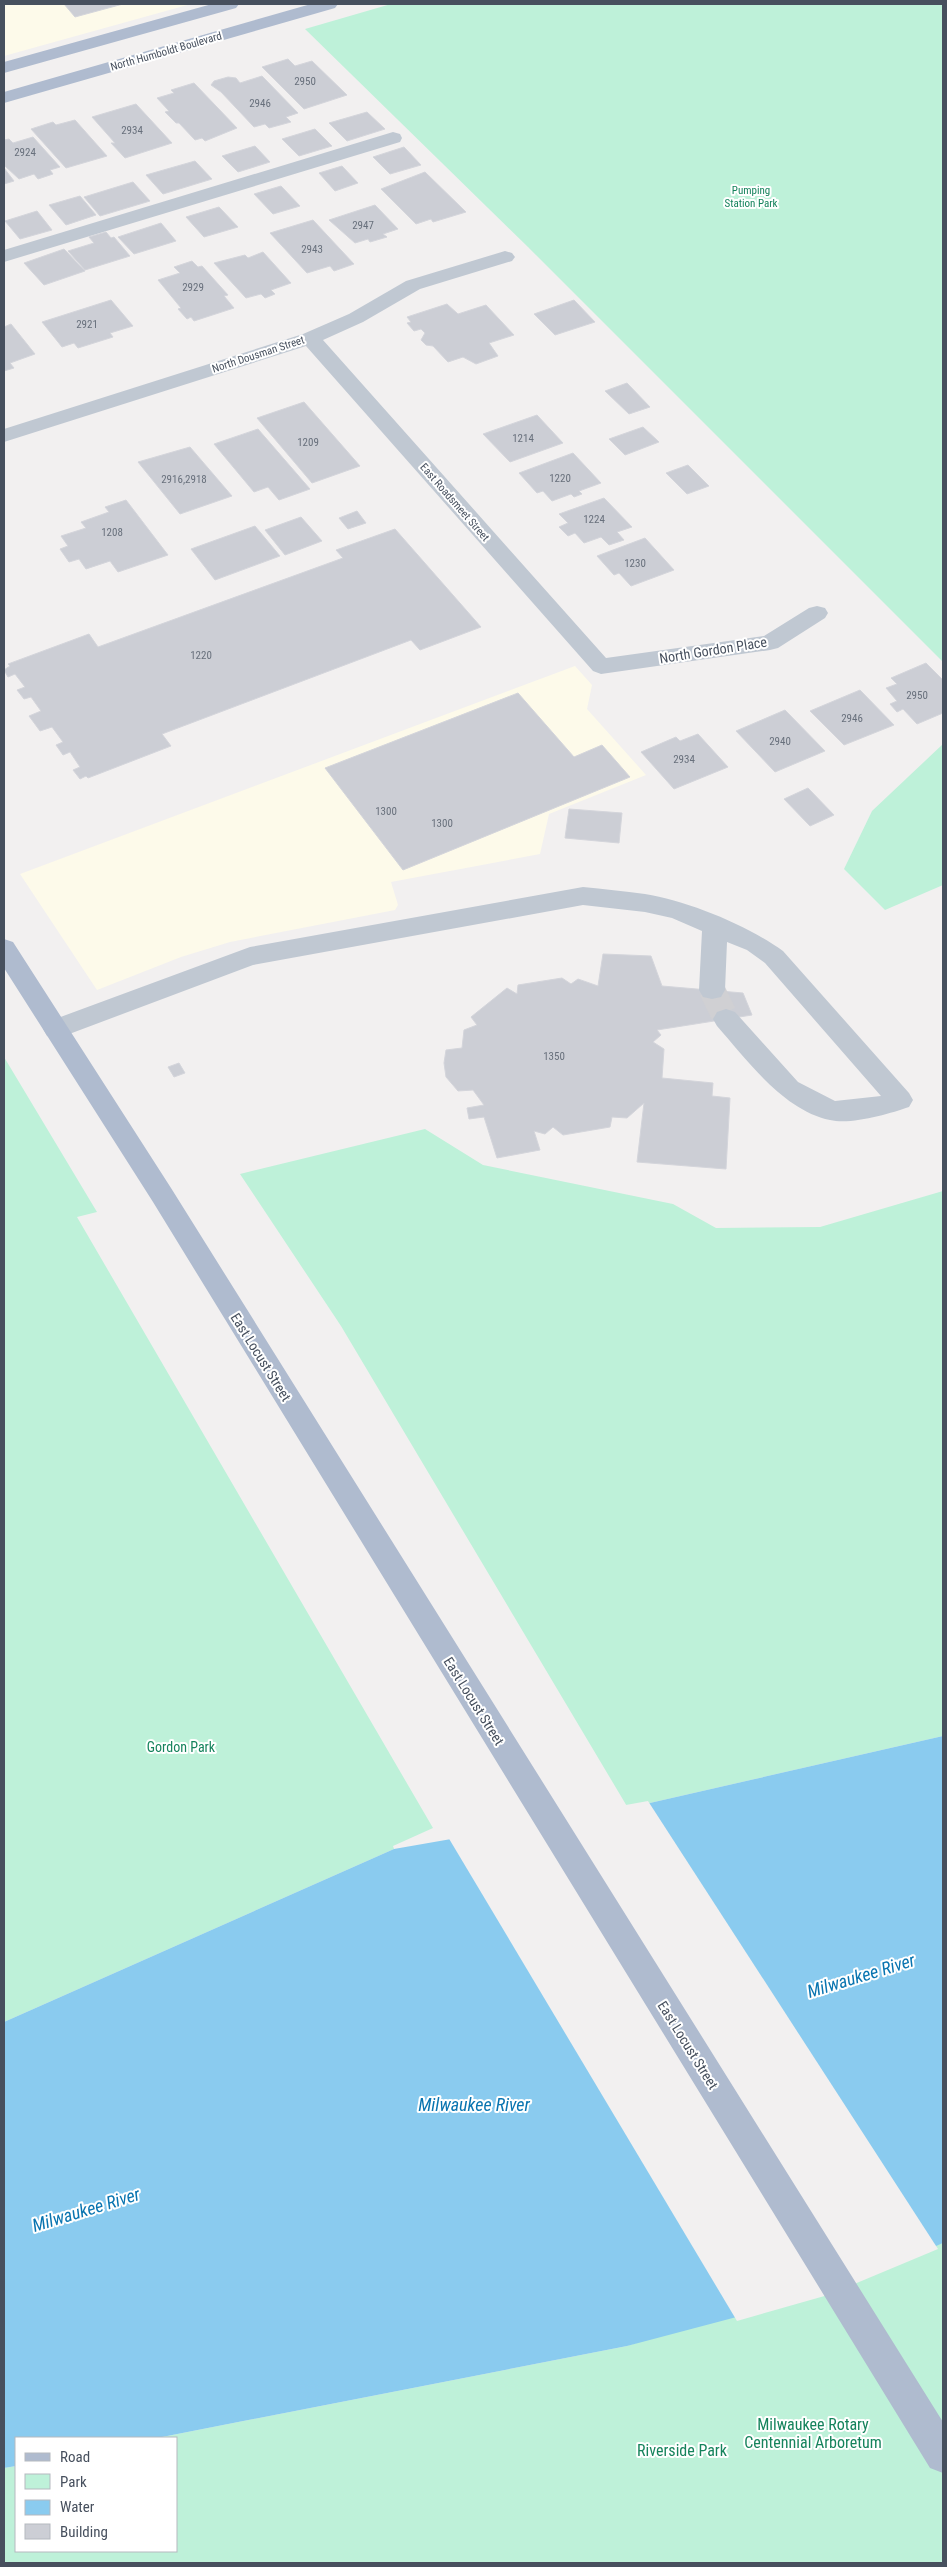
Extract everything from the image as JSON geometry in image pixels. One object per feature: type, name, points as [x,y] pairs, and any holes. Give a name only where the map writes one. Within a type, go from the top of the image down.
[{"type":"main road","points":[[4,68],[230,4]]},
{"type":"main road","name":"North Humboldt Boulevard","points":[[4,98],[329,4]]},
{"type":"main road","name":"East Locust Street","points":[[4,948],[162,1195],[943,2455]]},
{"type":"street","points":[[4,256],[393,138]]},
{"type":"street","name":"North Dousman Street","points":[[4,436],[310,338],[356,318],[413,285],[505,257]]},
{"type":"street","name":"East Roadsmeet Street","points":[[310,338],[601,666]]},
{"type":"street","name":"North Gordon Place","points":[[601,666],[770,643],[817,613]]},
{"type":"street","points":[[56,1029],[250,956],[583,896],[645,902],[678,911],[715,925],[756,944],[774,958],[900,1100],[878,1107],[832,1111],[789,1089],[726,1019]]},
{"type":"street","points":[[712,990],[715,925]]},
{"type":"shaded area","points":[[4,4],[191,4],[4,56]]},
{"type":"shaded area","points":[[575,666],[592,685],[587,709],[646,775],[549,814],[540,854],[391,882],[398,905],[395,910],[230,942],[181,957],[97,990],[20,874]]},
{"type":"green space","name":"Pumping Station Park","points":[[391,4],[943,4],[943,662],[528,247],[305,29]]},
{"type":"green space","points":[[943,744],[943,885],[885,910],[844,869],[872,811]]},
{"type":"green space","name":"Gordon Park","points":[[4,1057],[97,1212],[77,1217],[433,1828],[393,1846],[394,1849],[4,2022]]},
{"type":"green space","points":[[425,1129],[483,1165],[673,1204],[716,1228],[820,1227],[943,1191],[943,1736],[628,1808],[341,1326],[240,1174]]},
{"type":"green space","name":"Riverside Park","points":[[943,2243],[943,2563],[4,2563],[4,2468],[15,2466],[15,2552],[178,2552],[178,2437],[162,2437],[627,2346]]},
{"type":"water","name":"Milwaukee River","points":[[943,1736],[943,2243],[827,2293],[627,2346],[162,2437],[15,2437],[15,2466],[4,2468],[4,2022],[394,1849],[628,1808]]},
{"type":"pier","points":[[648,1801],[938,2249],[828,2295],[737,2321],[448,1837]]},
{"type":"building","points":[[64,4],[123,4],[75,17]]},
{"type":"building","points":[[288,59],[295,66],[312,61],[347,95],[304,109],[262,67]]},
{"type":"building","points":[[262,76],[298,113],[286,117],[291,122],[269,128],[265,124],[254,127],[221,92],[211,85],[214,81],[228,77],[236,78],[240,83]]},
{"type":"building","points":[[194,83],[237,128],[205,141],[202,138],[195,140],[179,123],[176,123],[165,112],[169,111],[157,98],[174,93],[171,90]]},
{"type":"building","points":[[136,104],[172,143],[125,158],[111,143],[115,143],[92,117]]},
{"type":"building","points":[[367,112],[385,129],[347,141],[329,123]]},
{"type":"building","points":[[75,120],[107,156],[66,168],[31,129],[53,122],[56,125]]},
{"type":"building","points":[[315,129],[332,146],[299,156],[282,139]]},
{"type":"building","points":[[33,137],[60,167],[50,170],[53,174],[38,179],[34,174],[19,179],[5,166],[4,140],[9,139],[13,143]]},
{"type":"building","points":[[255,146],[270,162],[238,172],[222,156]]},
{"type":"building","points":[[404,147],[421,165],[390,174],[373,157]]},
{"type":"building","points":[[195,161],[212,179],[163,194],[146,175]]},
{"type":"building","points":[[342,166],[358,183],[335,191],[319,173]]},
{"type":"building","points":[[4,168],[14,181],[4,184]]},
{"type":"building","points":[[425,172],[466,212],[433,222],[431,219],[416,224],[381,189]]},
{"type":"building","points":[[133,182],[150,201],[100,216],[84,197]]},
{"type":"building","points":[[281,186],[300,206],[273,214],[254,194]]},
{"type":"building","points":[[80,196],[96,215],[66,225],[49,205]]},
{"type":"building","points":[[375,205],[398,229],[383,234],[387,237],[370,242],[368,239],[355,243],[329,220]]},
{"type":"building","points":[[219,207],[238,227],[204,237],[186,217]]},
{"type":"building","points":[[37,211],[52,230],[20,239],[5,221]]},
{"type":"building","points":[[313,220],[354,264],[334,271],[330,266],[307,273],[270,233]]},
{"type":"building","points":[[161,223],[176,241],[134,254],[118,237]]},
{"type":"building","points":[[106,232],[111,238],[114,237],[130,256],[85,270],[68,251],[94,243],[89,237]]},
{"type":"building","points":[[64,249],[85,271],[44,285],[24,263]]},
{"type":"building","points":[[263,252],[291,283],[271,290],[275,294],[265,298],[261,294],[246,298],[214,263],[245,255],[248,258]]},
{"type":"building","points":[[192,261],[198,267],[202,266],[228,295],[224,296],[234,308],[194,321],[191,317],[187,319],[178,309],[181,308],[158,280],[180,273],[174,267]]},
{"type":"building","points":[[111,300],[133,326],[110,333],[113,337],[78,348],[74,343],[62,347],[42,322]]},
{"type":"building","points":[[574,300],[595,322],[555,335],[534,314]]},
{"type":"building","points":[[447,304],[458,314],[486,305],[514,335],[489,343],[498,356],[476,364],[463,357],[448,362],[433,346],[426,345],[421,340],[425,333],[421,329],[414,331],[407,323],[411,322],[407,317]]},
{"type":"building","points":[[11,324],[35,354],[10,363],[14,368],[4,371],[4,327]]},
{"type":"building","points":[[627,383],[650,407],[629,414],[605,391]]},
{"type":"building","points":[[304,402],[360,466],[312,483],[257,418]]},
{"type":"building","points":[[537,415],[563,443],[510,462],[483,434]]},
{"type":"building","points":[[643,427],[659,442],[625,455],[609,439]]},
{"type":"building","points":[[258,429],[310,489],[279,500],[268,487],[254,492],[214,444]]},
{"type":"building","points":[[190,447],[232,496],[180,514],[138,462]]},
{"type":"building","points":[[573,453],[601,483],[579,491],[582,494],[574,497],[571,494],[552,501],[543,491],[537,493],[519,473]]},
{"type":"building","points":[[688,465],[709,486],[687,494],[666,473]]},
{"type":"building","points":[[604,498],[632,527],[617,532],[624,540],[609,545],[601,537],[584,543],[575,533],[568,536],[559,527],[568,523],[559,514]]},
{"type":"building","points":[[126,500],[168,555],[118,572],[110,561],[86,569],[79,559],[69,562],[60,549],[68,546],[61,536],[86,528],[81,522],[109,512],[105,507]]},
{"type":"building","points":[[357,511],[366,523],[348,529],[339,518]]},
{"type":"building","points":[[301,517],[322,541],[285,555],[265,530]]},
{"type":"building","points":[[255,526],[280,556],[215,580],[191,549]]},
{"type":"building","points":[[395,529],[481,627],[420,650],[411,640],[162,734],[171,746],[88,778],[86,776],[80,779],[73,770],[80,767],[70,752],[63,755],[56,745],[63,742],[52,727],[40,731],[29,716],[41,711],[31,697],[24,699],[17,690],[25,687],[15,674],[8,677],[4,670],[10,666],[8,664],[89,634],[98,647],[343,558],[336,550]]},
{"type":"building","points":[[645,538],[674,570],[631,586],[619,573],[614,575],[597,556]]},
{"type":"building","points":[[926,663],[943,680],[943,713],[917,724],[903,709],[897,712],[890,704],[897,701],[886,688],[897,684],[891,678]]},
{"type":"building","points":[[860,690],[894,725],[844,745],[810,711]]},
{"type":"building","points":[[518,693],[574,757],[602,745],[630,777],[403,870],[325,768]]},
{"type":"building","points":[[785,710],[825,751],[775,772],[736,731]]},
{"type":"building","points":[[698,734],[728,767],[674,789],[641,752],[676,737],[680,741]]},
{"type":"building","points":[[808,788],[834,815],[810,826],[784,799]]},
{"type":"building","points":[[569,809],[622,813],[619,843],[565,838]]},
{"type":"building","points":[[603,954],[651,956],[662,986],[743,993],[752,1015],[657,1030],[661,1035],[653,1042],[664,1049],[662,1078],[713,1083],[712,1096],[730,1098],[726,1169],[637,1162],[644,1103],[627,1118],[612,1117],[610,1127],[563,1135],[553,1127],[545,1134],[534,1131],[540,1150],[497,1158],[484,1117],[469,1119],[467,1108],[484,1105],[473,1090],[458,1091],[446,1077],[444,1063],[446,1050],[462,1048],[464,1030],[477,1025],[471,1017],[507,988],[517,994],[518,985],[562,978],[571,984],[578,979],[598,986]]},
{"type":"building","points":[[179,1063],[185,1073],[174,1077],[168,1067]]},
{"type":"tunnel","points":[[712,990],[726,1019]]},
{"type":"park label","name":"Milwaukee Rotary Centennial Arboretum","points":[[813,2433]]}]
